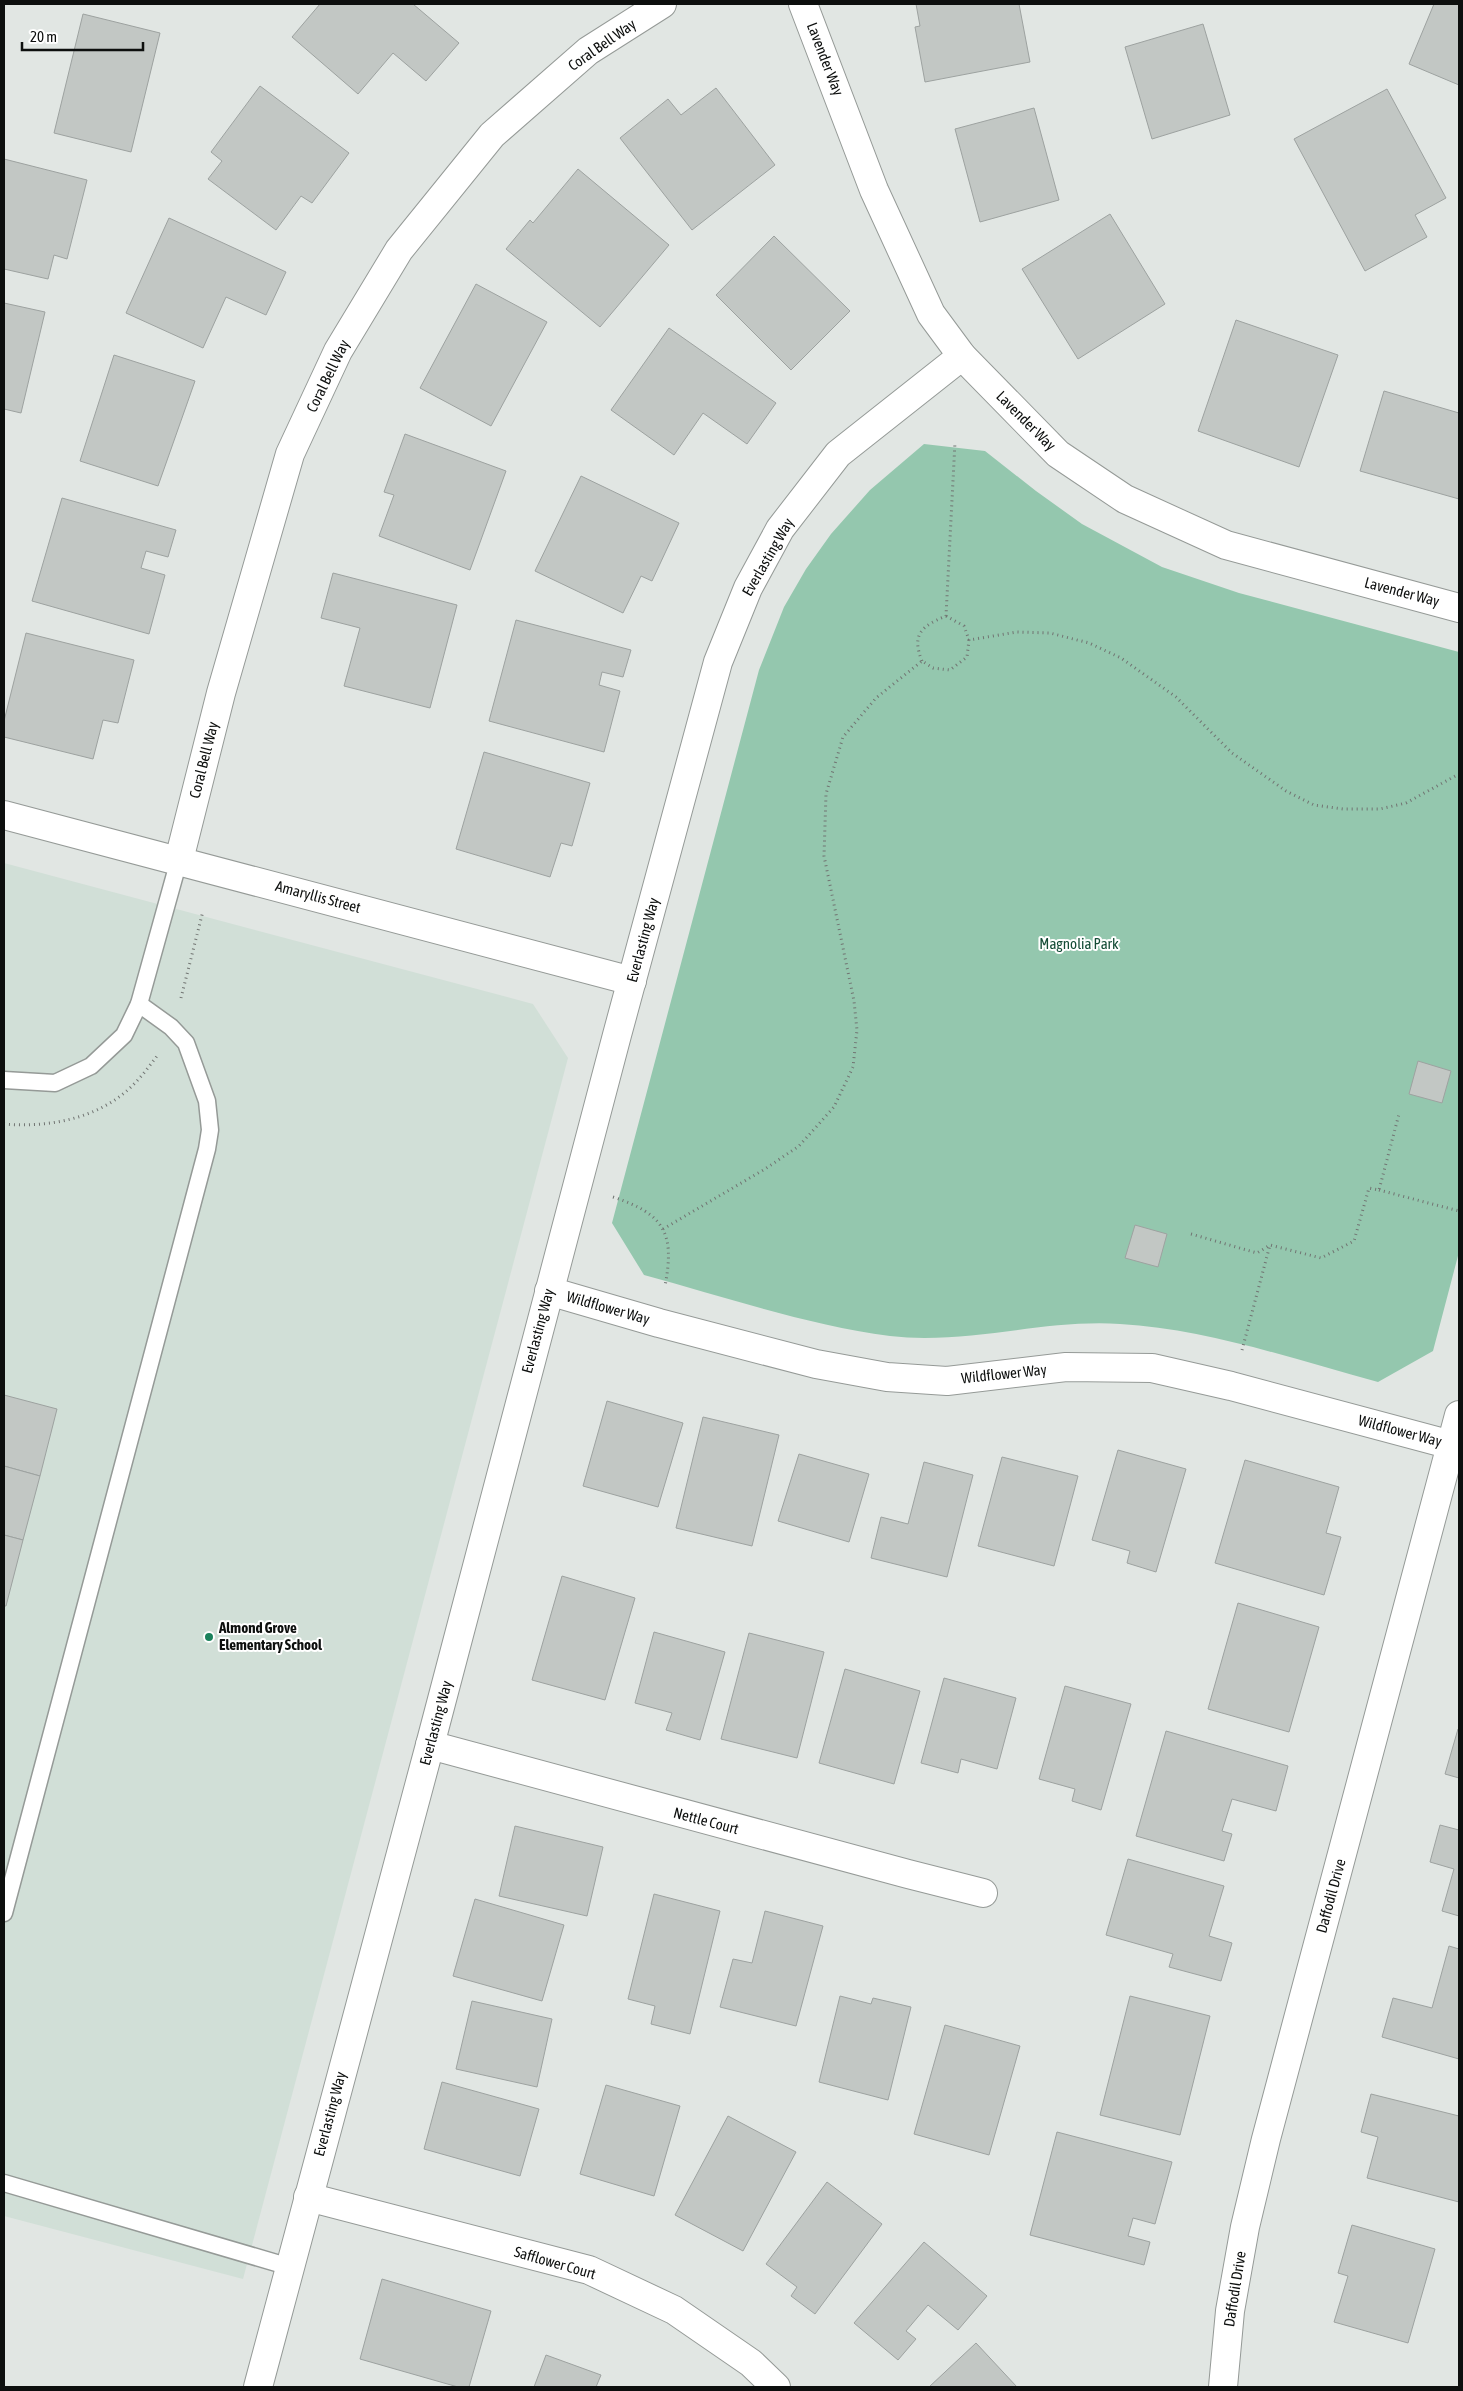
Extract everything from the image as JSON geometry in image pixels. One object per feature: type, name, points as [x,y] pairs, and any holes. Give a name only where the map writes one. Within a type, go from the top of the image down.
[{"type":"street","name":"Coral Bell Way","points":[[179,860],[221,693],[290,454],[338,351],[398,250],[492,135],[588,51],[662,4]]},
{"type":"street","name":"Lavender Way","points":[[803,4],[874,190],[931,314],[962,356],[1058,454],[1125,499],[1226,546],[1459,608]]},
{"type":"street","name":"Everlasting Way","points":[[258,2387],[718,662],[748,588],[780,529],[838,454],[962,356]]},
{"type":"street","name":"Amaryllis Street","points":[[4,815],[632,982]]},
{"type":"street","name":"Wildflower Way","points":[[549,1291],[660,1323],[816,1364],[887,1377],[947,1380],[1066,1367],[1152,1368],[1232,1386],[1455,1446]]},
{"type":"street","name":"Daffodil Drive","points":[[1224,2385],[1230,2311],[1249,2210],[1455,1446],[1459,1415]]},
{"type":"street","name":"Nettle Court","points":[[430,1745],[898,1872],[983,1892]]},
{"type":"street","name":"Safflower Court","points":[[308,2198],[589,2270],[674,2310],[750,2363],[776,2387]]},
{"type":"lane","points":[[4,1080],[55,1083],[91,1066],[124,1035],[140,1004],[179,860]]},
{"type":"lane","points":[[4,1913],[210,1130],[207,1101],[186,1043],[172,1027],[140,1004]]},
{"type":"lane","points":[[4,2183],[290,2267]]},
{"type":"path","points":[[946,616],[955,442]]},
{"type":"path","points":[[946,616],[964,626],[969,640],[967,657],[950,670],[933,668],[922,660],[917,648],[918,635],[927,624],[946,616]]},
{"type":"path","points":[[969,640],[1017,632],[1050,633],[1089,643],[1121,658],[1176,697],[1232,753],[1286,791],[1314,805],[1343,809],[1380,809],[1406,803],[1459,774]]},
{"type":"path","points":[[663,1229],[765,1169],[799,1146],[834,1108],[853,1067],[857,1030],[854,1001],[824,856],[826,794],[844,737],[876,698],[922,660]]},
{"type":"path","points":[[1379,1190],[1399,1114]]},
{"type":"path","points":[[1191,1234],[1257,1253],[1270,1245],[1321,1258],[1354,1241],[1369,1188],[1459,1212]]},
{"type":"path","points":[[614,1197],[632,1203],[648,1213],[663,1229],[669,1244],[670,1261],[665,1286]]},
{"type":"path","points":[[1242,1350],[1270,1245]]},
{"type":"shaded area","name":"Almond Grove Elementary School","points":[[4,863],[533,1004],[568,1058],[243,2279],[4,2216]]},
{"type":"green space","name":"Magnolia Park","points":[[924,444],[985,451],[1082,524],[1162,567],[1239,593],[1459,652],[1459,1252],[1433,1351],[1378,1382],[1250,1346],[1217,1338],[1153,1327],[1091,1323],[976,1335],[919,1338],[890,1336],[828,1325],[766,1310],[644,1275],[612,1223],[759,670],[784,607],[806,569],[831,534],[870,490]]},
{"type":"building","points":[[320,4],[413,4],[459,43],[426,81],[393,53],[358,94],[292,37]]},
{"type":"building","points":[[916,4],[1019,4],[1030,62],[925,82],[915,27],[920,26]]},
{"type":"building","points":[[1434,4],[1459,4],[1459,85],[1409,64]]},
{"type":"building","points":[[83,14],[160,33],[131,152],[54,133]]},
{"type":"building","points":[[1203,24],[1230,115],[1152,139],[1125,47]]},
{"type":"building","points":[[260,86],[349,153],[312,203],[301,196],[276,230],[208,179],[222,161],[211,152]]},
{"type":"building","points":[[716,88],[775,165],[692,230],[620,138],[668,99],[681,115]]},
{"type":"building","points":[[1387,89],[1446,198],[1415,215],[1427,237],[1365,271],[1294,139]]},
{"type":"building","points":[[1034,108],[1059,200],[980,222],[955,129]]},
{"type":"building","points":[[4,159],[87,180],[67,259],[54,255],[48,279],[4,269]]},
{"type":"building","points":[[578,169],[669,245],[600,327],[506,249],[530,220],[533,223]]},
{"type":"building","points":[[1110,214],[1165,304],[1078,359],[1022,269]]},
{"type":"building","points":[[169,218],[286,272],[266,315],[226,297],[203,348],[126,313]]},
{"type":"building","points":[[774,236],[850,311],[791,370],[716,295]]},
{"type":"building","points":[[476,284],[547,322],[491,426],[420,388]]},
{"type":"building","points":[[4,303],[45,312],[21,413],[4,409]]},
{"type":"building","points":[[1236,320],[1338,355],[1299,467],[1198,431]]},
{"type":"building","points":[[669,328],[776,403],[747,444],[703,413],[674,455],[611,410]]},
{"type":"building","points":[[114,355],[195,381],[158,486],[80,461]]},
{"type":"building","points":[[1384,391],[1459,413],[1459,499],[1360,471]]},
{"type":"building","points":[[405,434],[506,471],[470,570],[379,536],[394,495],[384,492]]},
{"type":"building","points":[[581,476],[679,523],[652,581],[641,576],[623,613],[535,571]]},
{"type":"building","points":[[62,498],[176,530],[168,557],[146,551],[141,568],[165,575],[149,634],[32,601]]},
{"type":"building","points":[[333,573],[457,605],[430,708],[344,686],[360,628],[321,618]]},
{"type":"building","points":[[516,620],[631,650],[623,677],[602,672],[599,685],[620,691],[604,752],[489,721]]},
{"type":"building","points":[[26,633],[134,660],[118,723],[103,720],[93,759],[4,737],[4,721]]},
{"type":"building","points":[[484,752],[590,783],[572,846],[561,843],[550,877],[456,849]]},
{"type":"building","points":[[1418,1061],[1451,1071],[1442,1103],[1409,1094]]},
{"type":"building","points":[[1135,1225],[1167,1234],[1158,1267],[1125,1258]]},
{"type":"building","points":[[4,1395],[57,1409],[40,1476],[4,1466]]},
{"type":"building","points":[[607,1401],[683,1423],[658,1507],[583,1486]]},
{"type":"building","points":[[703,1417],[779,1435],[752,1546],[676,1528]]},
{"type":"building","points":[[1118,1450],[1186,1469],[1156,1572],[1127,1563],[1130,1551],[1092,1540]]},
{"type":"building","points":[[799,1454],[869,1474],[849,1542],[778,1521]]},
{"type":"building","points":[[1002,1457],[1078,1476],[1054,1566],[978,1546]]},
{"type":"building","points":[[1245,1460],[1339,1487],[1326,1533],[1341,1537],[1324,1595],[1215,1563]]},
{"type":"building","points":[[924,1462],[973,1475],[947,1577],[871,1558],[881,1517],[908,1524]]},
{"type":"building","points":[[4,1466],[40,1476],[23,1540],[4,1535]]},
{"type":"building","points":[[4,1535],[23,1540],[6,1606],[4,1606]]},
{"type":"building","points":[[562,1576],[635,1598],[605,1700],[532,1680]]},
{"type":"building","points":[[1238,1603],[1319,1627],[1289,1732],[1208,1709]]},
{"type":"building","points":[[654,1632],[725,1652],[700,1740],[666,1730],[672,1713],[635,1703]]},
{"type":"building","points":[[749,1633],[824,1652],[797,1758],[721,1739]]},
{"type":"building","points":[[845,1669],[920,1691],[894,1784],[819,1763]]},
{"type":"building","points":[[944,1678],[1016,1698],[997,1769],[961,1759],[958,1773],[921,1763]]},
{"type":"building","points":[[1065,1686],[1131,1704],[1101,1810],[1072,1801],[1075,1789],[1039,1779]]},
{"type":"building","points":[[1459,1730],[1459,1778],[1445,1774]]},
{"type":"building","points":[[1166,1731],[1288,1766],[1276,1811],[1232,1799],[1222,1831],[1232,1834],[1224,1861],[1136,1836]]},
{"type":"building","points":[[1440,1825],[1459,1830],[1459,1916],[1442,1911],[1454,1869],[1430,1862]]},
{"type":"building","points":[[515,1826],[603,1847],[587,1916],[499,1896]]},
{"type":"building","points":[[1128,1859],[1224,1886],[1209,1936],[1232,1943],[1221,1981],[1169,1967],[1173,1954],[1106,1935]]},
{"type":"building","points":[[654,1894],[720,1911],[690,2034],[651,2024],[655,2006],[628,1999]]},
{"type":"building","points":[[475,1899],[564,1925],[542,2001],[453,1976]]},
{"type":"building","points":[[765,1911],[823,1926],[796,2026],[720,2007],[733,1959],[752,1963]]},
{"type":"building","points":[[1449,1946],[1459,1949],[1459,2059],[1382,2037],[1393,1998],[1432,2008]]},
{"type":"building","points":[[840,1996],[871,2004],[873,1998],[911,2007],[888,2100],[819,2082]]},
{"type":"building","points":[[1130,1996],[1210,2016],[1180,2135],[1100,2115]]},
{"type":"building","points":[[472,2001],[552,2019],[537,2087],[456,2069]]},
{"type":"building","points":[[945,2025],[1020,2046],[989,2155],[914,2134]]},
{"type":"building","points":[[442,2082],[539,2109],[520,2176],[424,2149]]},
{"type":"building","points":[[606,2085],[680,2106],[654,2196],[580,2174]]},
{"type":"building","points":[[1371,2094],[1459,2116],[1459,2202],[1367,2178],[1378,2137],[1361,2132]]},
{"type":"building","points":[[728,2116],[796,2152],[743,2251],[675,2215]]},
{"type":"building","points":[[1057,2132],[1172,2162],[1155,2224],[1133,2218],[1128,2236],[1150,2242],[1144,2265],[1030,2235]]},
{"type":"building","points":[[827,2182],[882,2224],[815,2314],[791,2296],[797,2287],[766,2264]]},
{"type":"building","points":[[1352,2225],[1435,2249],[1408,2343],[1334,2322],[1348,2276],[1338,2273]]},
{"type":"building","points":[[924,2242],[987,2296],[958,2330],[928,2305],[906,2331],[916,2339],[898,2360],[854,2323]]},
{"type":"building","points":[[382,2279],[491,2311],[469,2387],[458,2387],[360,2359]]},
{"type":"building","points":[[976,2343],[1017,2387],[929,2387]]},
{"type":"building","points":[[546,2355],[601,2375],[596,2387],[534,2387]]},
{"type":"place","name":"Almond Grove Elementary School","points":[[209,1637]]}]
